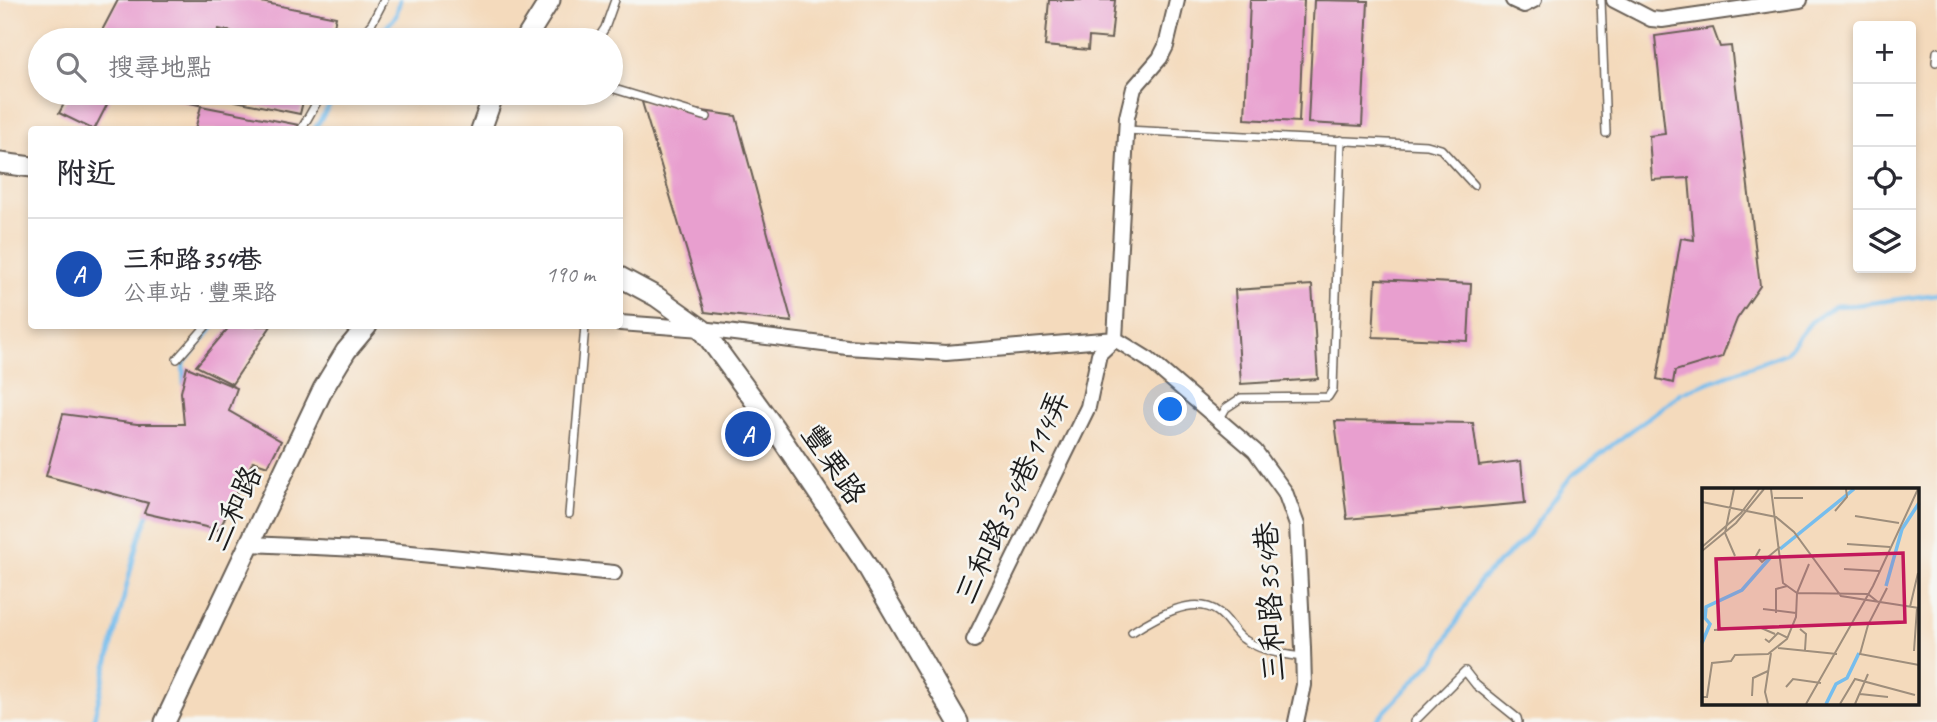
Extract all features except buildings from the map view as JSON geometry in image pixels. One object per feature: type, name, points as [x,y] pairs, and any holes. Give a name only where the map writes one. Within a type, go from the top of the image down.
[{"type":"street","points":[[532,28],[550,0]]},
{"type":"street","points":[[623,323],[702,329],[847,347],[946,353],[1115,340],[1126,130],[1134,88],[1160,58],[1166,46],[1177,0]]},
{"type":"street","points":[[1513,0],[1524,5],[1534,0]]},
{"type":"street","points":[[1614,0],[1651,19],[1662,20],[1800,0]]},
{"type":"street","points":[[482,126],[490,105]]},
{"type":"street","points":[[0,163],[28,166]]},
{"type":"street","name":"豐栗路","points":[[623,279],[657,297],[702,329],[773,426],[864,561],[958,722]]},
{"type":"street","name":"三和路","points":[[165,722],[323,389],[346,351],[364,329]]},
{"type":"street","name":"三和路354巷","points":[[1115,340],[1149,360],[1255,451],[1285,492],[1297,524],[1304,685],[1296,722]]},
{"type":"street","name":"三和路354巷114弄","points":[[974,640],[1088,407],[1098,354],[1115,340]]},
{"type":"street","points":[[250,544],[380,550],[614,573]]},
{"type":"lane","points":[[368,28],[384,0]]},
{"type":"lane","points":[[605,28],[615,0]]},
{"type":"lane","points":[[1601,0],[1606,132]]},
{"type":"lane","points":[[1936,62],[1937,52]]},
{"type":"lane","points":[[623,92],[706,117]]},
{"type":"lane","points":[[303,126],[315,105]]},
{"type":"lane","points":[[1126,130],[1427,145],[1441,149],[1474,185]]},
{"type":"lane","points":[[1219,420],[1226,408],[1241,398],[1328,397],[1333,389],[1341,140]]},
{"type":"lane","points":[[177,359],[203,329]]},
{"type":"lane","points":[[569,514],[585,329]]},
{"type":"lane","points":[[1132,632],[1160,614],[1192,606],[1217,611],[1244,640],[1281,654],[1303,657]]},
{"type":"lane","points":[[1414,722],[1465,671],[1476,685],[1517,718],[1518,722]]},
{"type":"waterway","points":[[386,28],[396,16],[400,0]]},
{"type":"waterway","points":[[316,126],[330,105]]},
{"type":"waterway","points":[[1375,722],[1437,656],[1480,580],[1525,539],[1571,476],[1681,393],[1786,353],[1811,322],[1834,306],[1937,294]]},
{"type":"waterway","points":[[184,386],[183,364],[212,329]]},
{"type":"waterway","points":[[93,722],[138,540],[150,510]]},
{"type":"place","name":"三和路354巷","points":[[748,434]]}]
